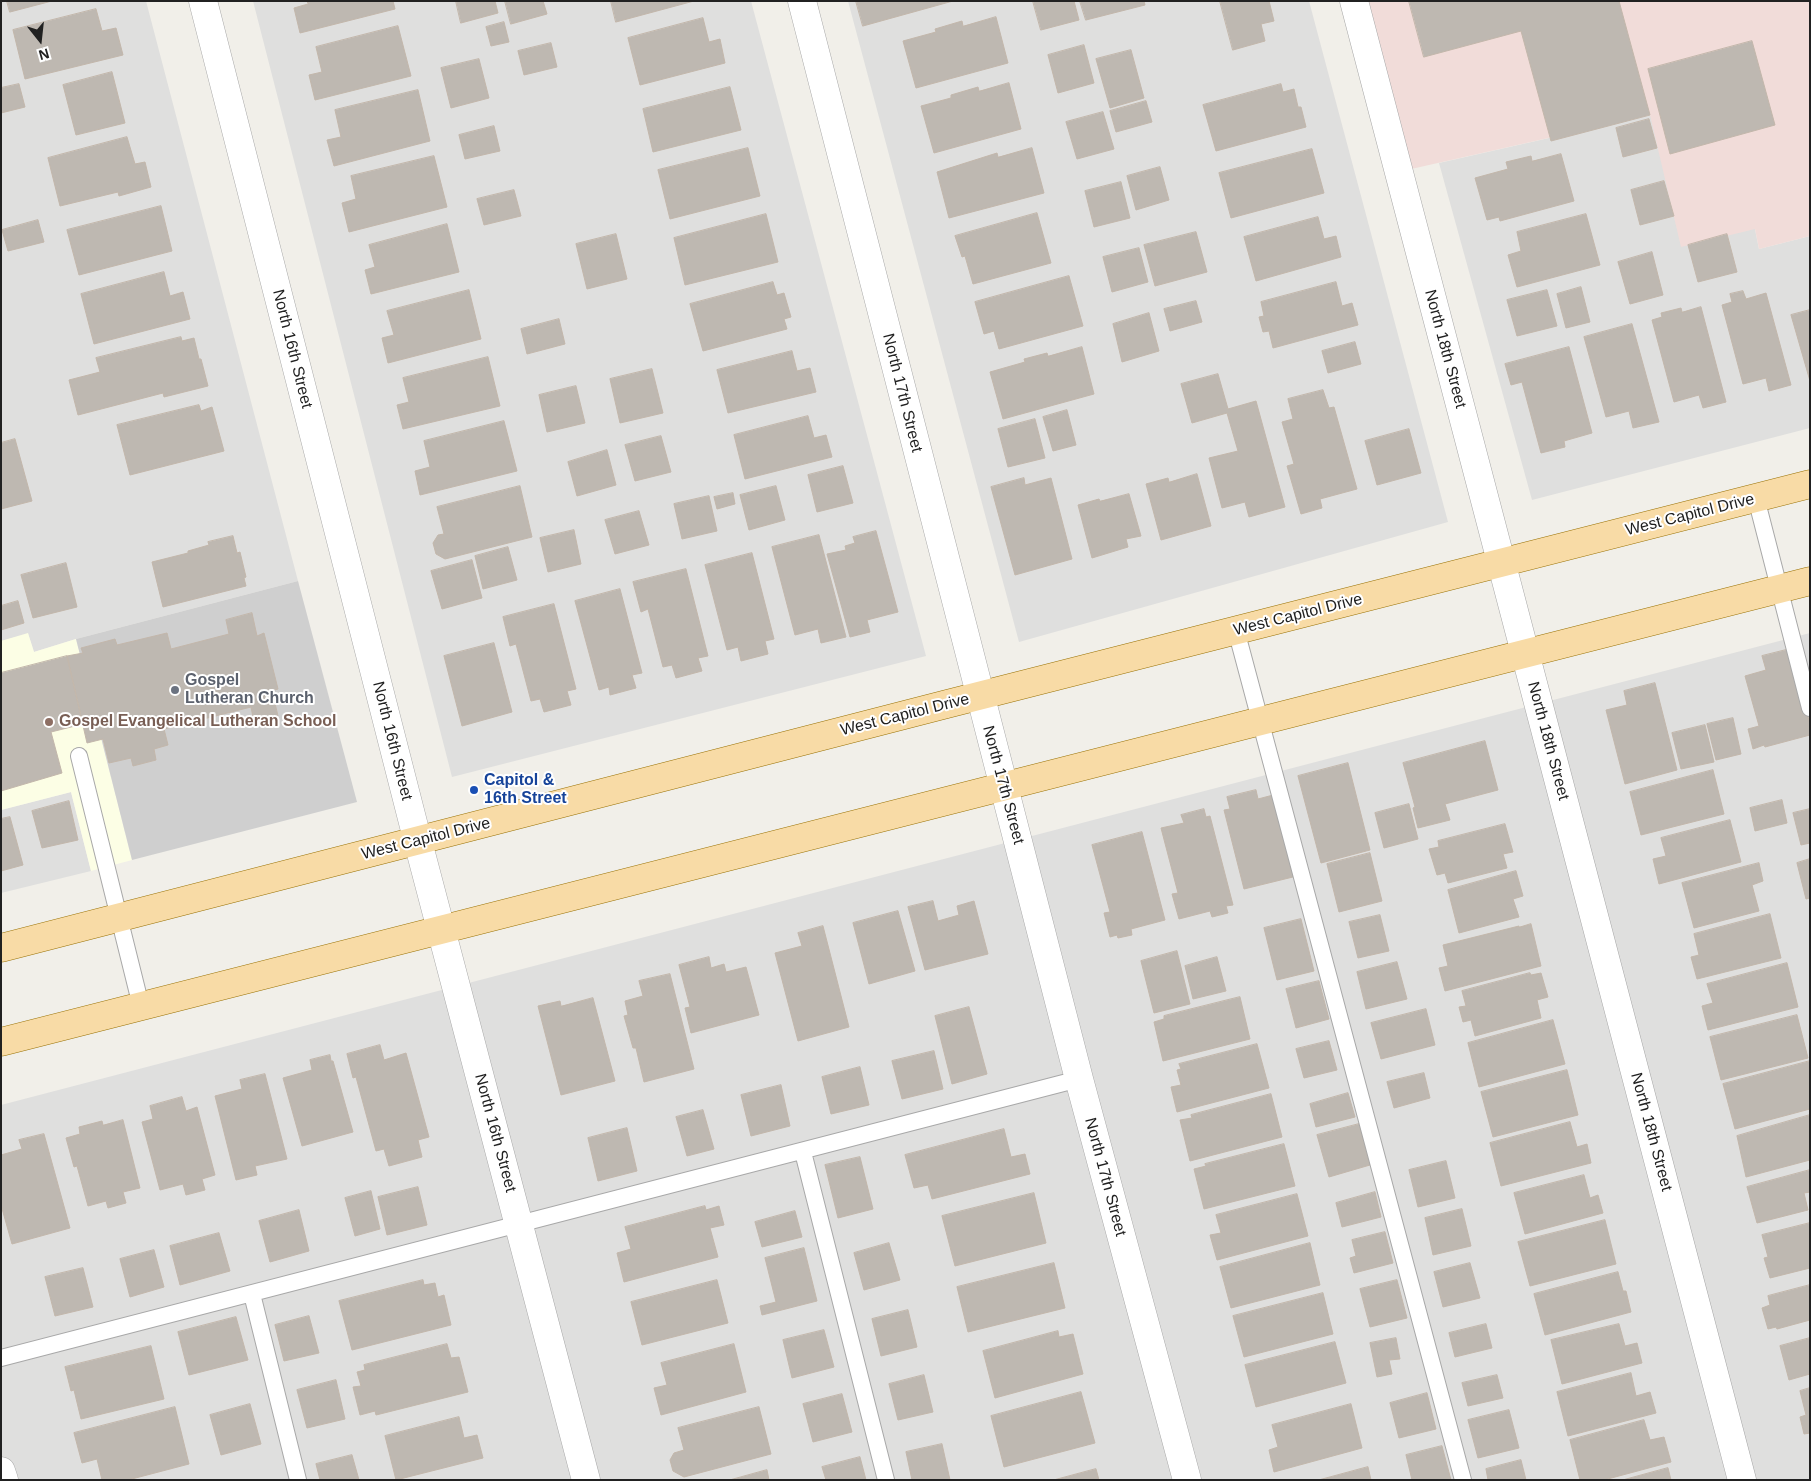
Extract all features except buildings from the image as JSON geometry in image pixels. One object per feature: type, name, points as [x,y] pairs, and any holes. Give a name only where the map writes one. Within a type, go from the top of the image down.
[{"type":"main road","name":"West Capitol Drive","points":[[1,948],[1810,484]]},
{"type":"main road","points":[[1,1042],[1004,787],[1525,652],[1810,581]]},
{"type":"street","name":"North 16th Street","points":[[203,1],[418,842],[586,1480]]},
{"type":"street","name":"North 17th Street","points":[[802,1],[1079,1080],[1187,1480]]},
{"type":"street","name":"North 18th Street","points":[[1354,1],[1742,1480]]},
{"type":"street","points":[[1,1471],[4,1480]]},
{"type":"lane","points":[[1756,498],[1810,708]]},
{"type":"lane","points":[[1236,630],[1463,1480]]},
{"type":"lane","points":[[79,756],[141,1006]]},
{"type":"lane","points":[[1,1358],[1079,1080]]},
{"type":"lane","points":[[803,1152],[886,1480]]},
{"type":"lane","points":[[252,1294],[298,1480]]},
{"type":"shaded area","points":[[1,1],[146,1],[298,581],[76,639],[34,652],[28,634],[1,641]]},
{"type":"shaded area","points":[[253,1],[751,1],[926,656],[452,777]]},
{"type":"shaded area","points":[[848,1],[1309,1],[1448,522],[1019,642]]},
{"type":"shaded area","points":[[1354,1],[1810,1],[1810,236],[1759,249],[1755,229],[1681,247],[1650,115],[1398,172]]},
{"type":"shaded area","points":[[1650,115],[1755,229],[1759,249],[1810,236],[1810,428],[1532,500],[1439,163]]},
{"type":"shaded area","points":[[298,581],[357,802],[132,860],[76,639]]},
{"type":"shaded area","name":"Gospel Evangelical Lutheran School","points":[[28,633],[34,652],[76,639],[132,860],[91,871],[71,792],[1,810],[1,641]]},
{"type":"shaded area","points":[[1810,633],[1810,1480],[1,1480],[1,1105]]},
{"type":"shaded area","points":[[71,792],[91,871],[1,893],[1,810]]},
{"type":"place","name":"Gospel Lutheran Church","points":[[175,690]]},
{"type":"place","name":"Gospel Evangelical Lutheran School","points":[[49,722]]},
{"type":"place","name":"Capitol & 16th Street","points":[[474,790]]}]
